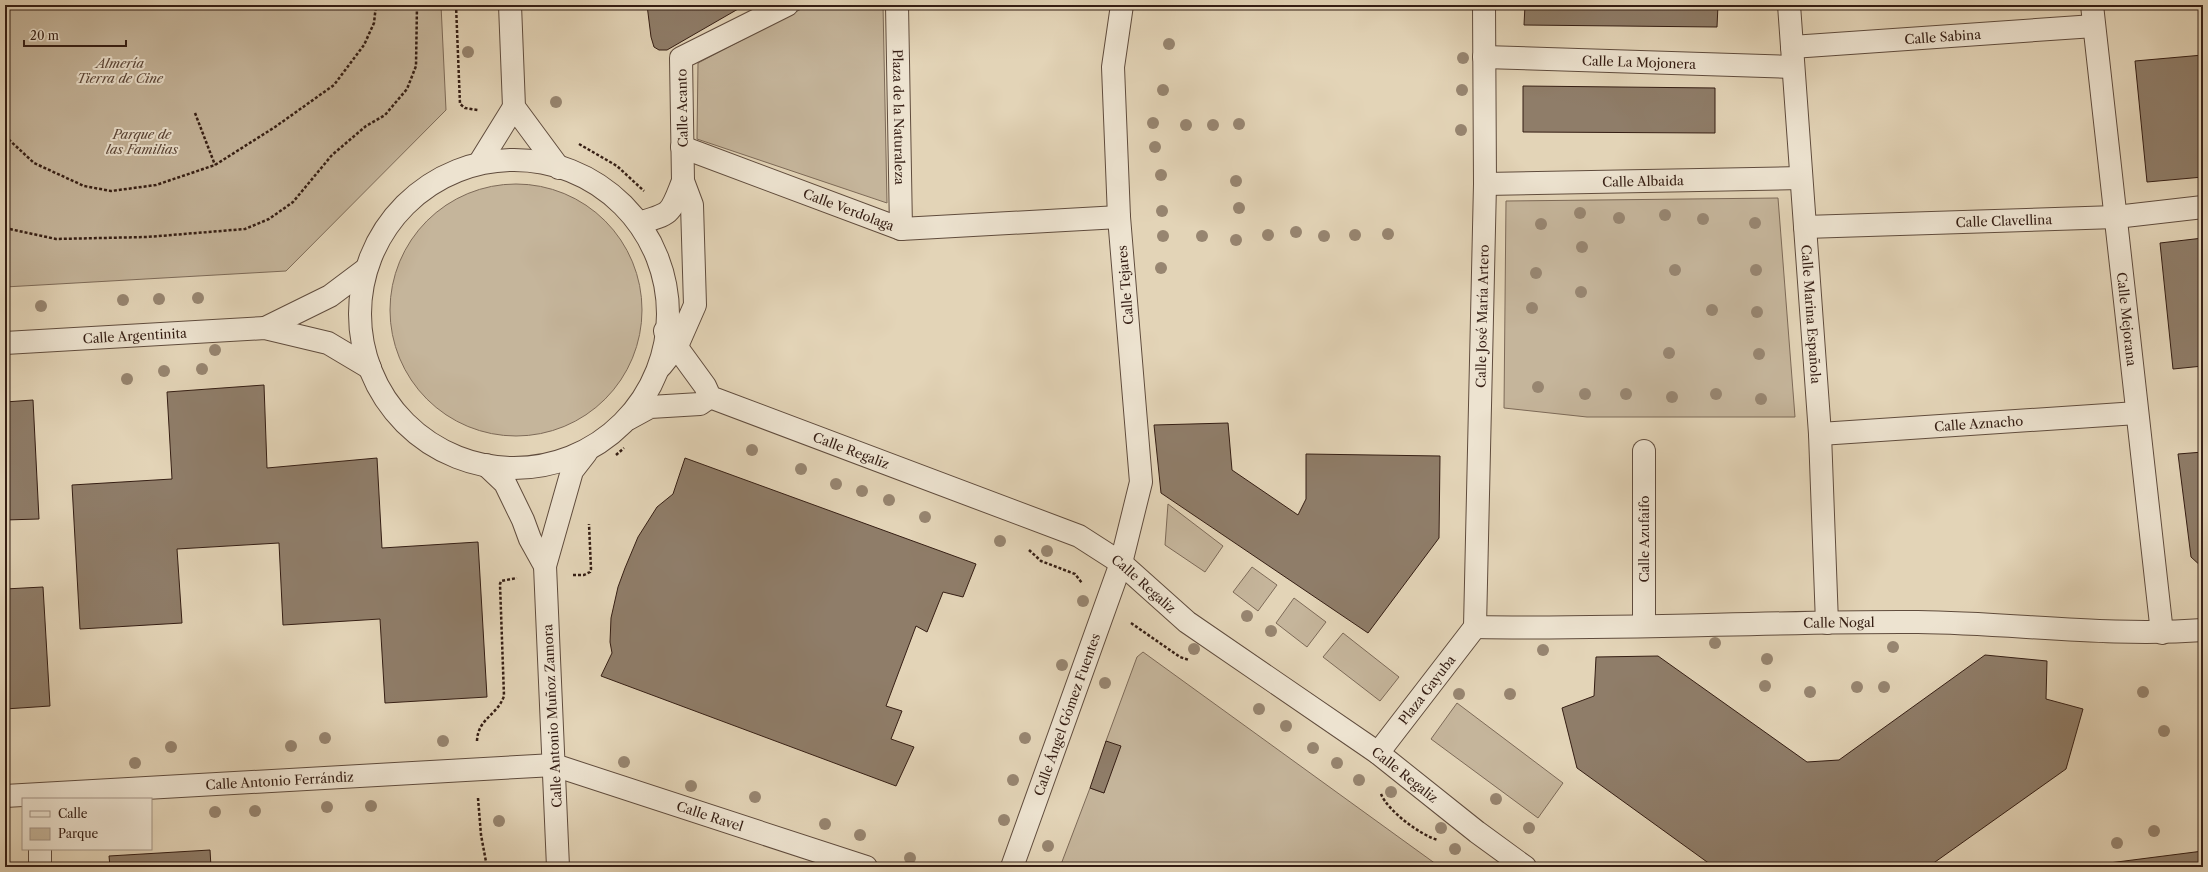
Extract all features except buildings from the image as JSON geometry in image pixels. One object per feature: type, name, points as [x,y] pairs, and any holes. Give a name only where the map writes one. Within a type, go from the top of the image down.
[{"type":"street","points":[[480,162],[514,107],[510,5]]},
{"type":"street","name":"Calle Acanto","points":[[627,420],[661,366],[671,338],[695,305],[692,205],[684,181],[682,147],[681,58],[787,5]]},
{"type":"street","name":"Plaza de la Naturaleza","points":[[897,5],[901,229]]},
{"type":"street","name":"Calle Tejares","points":[[1121,563],[1141,482],[1119,217],[1113,67],[1122,5]]},
{"type":"street","name":"Calle José María Artero","points":[[1475,627],[1485,184],[1484,5]]},
{"type":"street","name":"Calle Marina Española","points":[[1789,5],[1820,434],[1827,623]]},
{"type":"street","name":"Calle Mejorana","points":[[2092,5],[2162,633]]},
{"type":"street","name":"Calle Sabina","points":[[1793,57],[2094,26]]},
{"type":"street","name":"Calle La Mojonera","points":[[1484,57],[1793,57]]},
{"type":"street","points":[[514,107],[559,168]]},
{"type":"street","name":"Calle Verdolaga","points":[[682,147],[901,229],[1119,217]]},
{"type":"street","points":[[520,158],[559,168],[584,175],[630,210],[639,223],[662,266],[669,311],[671,338],[689,366],[705,386],[710,397],[700,404],[650,407],[627,420],[586,453],[534,468],[472,464],[415,434],[379,392],[364,353],[359,313],[366,269],[392,218],[428,184],[469,165],[480,162],[520,158]]},
{"type":"street","name":"Calle Albaida","points":[[1485,184],[1801,178]]},
{"type":"street","name":"Calle Acanto","points":[[639,223],[665,215],[675,203],[684,181]]},
{"type":"street","name":"Calle Clavellina","points":[[1805,227],[2116,217],[2203,207]]},
{"type":"street","name":"Calle Argentinita","points":[[265,328],[330,296],[366,269]]},
{"type":"street","name":"Calle Argentinita","points":[[5,343],[265,328],[328,343],[370,368]]},
{"type":"street","name":"Calle Regaliz","points":[[710,397],[1079,536],[1121,563],[1187,622],[1378,753],[1477,832],[1525,867]]},
{"type":"street","name":"Calle Aznacho","points":[[1820,434],[2137,413]]},
{"type":"street","name":"Calle Azufaifo","points":[[1644,451],[1644,626]]},
{"type":"street","name":"Calle Antonio Muñoz Zamora","points":[[558,867],[545,566],[572,472],[586,453]]},
{"type":"street","name":"Calle Antonio Muñoz Zamora","points":[[486,465],[505,483],[523,520],[530,539],[545,566]]},
{"type":"street","name":"Calle Ángel Gómez Fuentes","points":[[1012,867],[1121,563]]},
{"type":"street","name":"Calle Nogal","points":[[1475,627],[1561,628],[1919,622],[2162,633],[2203,630]]},
{"type":"street","name":"Plaza Gayuba","points":[[1378,753],[1475,627]]},
{"type":"street","name":"Calle Antonio Ferrándiz","points":[[5,796],[38,797],[554,765]]},
{"type":"street","name":"Calle Ravel","points":[[554,765],[866,867]]},
{"type":"street","points":[[40,850],[40,867]]},
{"type":"path","points":[[5,136],[34,163],[84,186],[111,192],[156,185],[216,165],[334,85],[364,45],[374,23],[376,5]]},
{"type":"path","points":[[5,228],[56,239],[147,237],[245,229],[269,219],[293,202],[332,156],[366,126],[385,115],[407,89],[416,66],[417,5]]},
{"type":"path","points":[[456,5],[460,104],[464,108],[479,109]]},
{"type":"path","points":[[195,113],[216,165]]},
{"type":"path","points":[[577,143],[617,166],[634,180],[645,192]]},
{"type":"path","points":[[613,458],[626,447]]},
{"type":"path","points":[[584,575],[590,572],[591,569],[588,518]]},
{"type":"path","points":[[1050,564],[1075,574]]},
{"type":"path","points":[[477,744],[479,727],[498,708],[504,696],[500,584],[501,580],[509,578]]},
{"type":"path","points":[[1128,620],[1177,655]]},
{"type":"path","points":[[1380,790],[1387,807],[1418,830]]},
{"type":"path","points":[[478,791],[481,835],[487,867]]},
{"type":"green space","name":"Parque de las Familias","points":[[5,5],[441,5],[446,110],[286,271],[5,287]]},
{"type":"green space","points":[[809,5],[883,5],[887,203],[697,139],[698,63]]},
{"type":"green space","points":[[504,184],[528,184],[553,189],[576,199],[596,212],[614,230],[627,250],[637,273],[642,298],[640,335],[633,358],[614,390],[596,408],[576,421],[553,431],[528,436],[504,436],[479,431],[456,421],[436,408],[418,390],[405,370],[395,347],[390,322],[390,298],[395,273],[405,250],[418,230],[436,212],[456,199],[479,189]]},
{"type":"green space","points":[[1778,198],[1795,417],[1587,417],[1504,408],[1506,201]]},
{"type":"green space","points":[[1168,504],[1223,546],[1205,572],[1165,545]]},
{"type":"green space","points":[[1252,567],[1277,585],[1258,611],[1233,592]]},
{"type":"green space","points":[[1294,598],[1326,622],[1307,647],[1276,623]]},
{"type":"green space","points":[[1343,633],[1399,677],[1380,701],[1323,657]]},
{"type":"green space","points":[[1143,652],[1440,867],[1060,867],[1090,788],[1104,793],[1106,741],[1137,657]]},
{"type":"green space","points":[[1457,703],[1563,783],[1538,818],[1431,739]]},
{"type":"park label","name":"Almería Tierra de Cine","points":[[120,70]]}]
